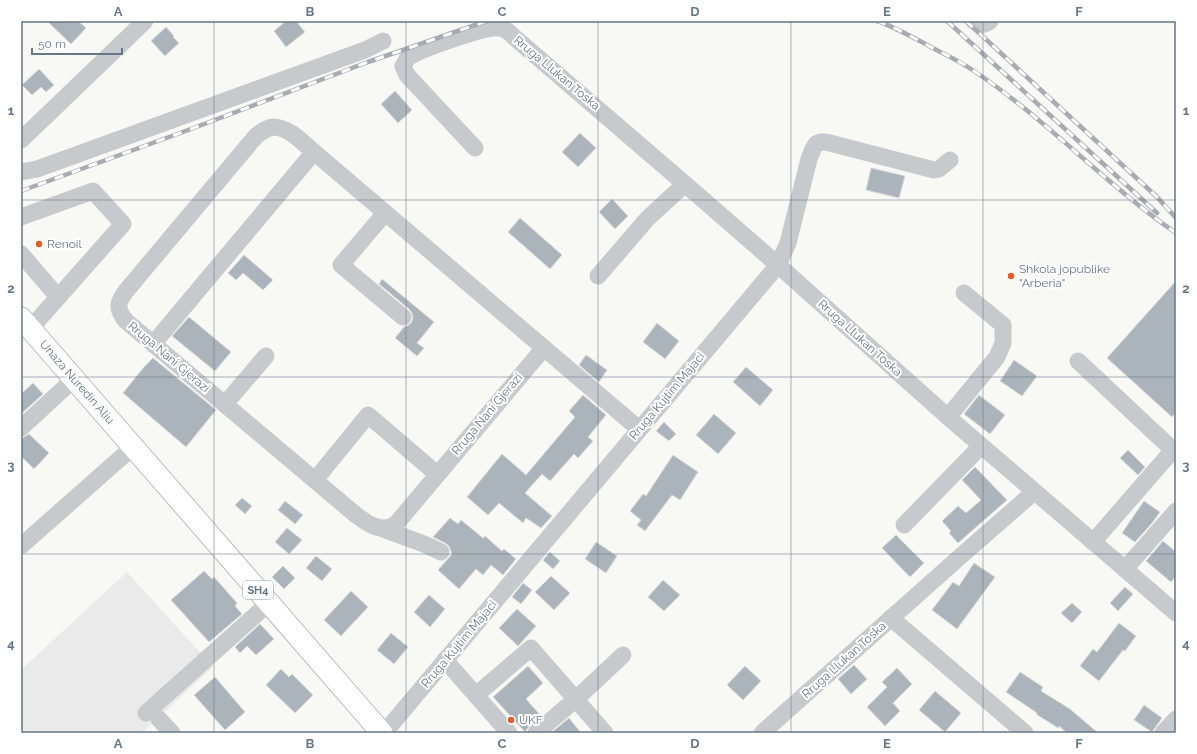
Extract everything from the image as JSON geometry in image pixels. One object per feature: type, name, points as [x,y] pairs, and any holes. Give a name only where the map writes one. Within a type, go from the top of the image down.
[{"type":"main road","name":"Unaza Nuredin Aliu","points":[[26,323],[133,447]]},
{"type":"main road","name":"SH4","points":[[133,447],[383,733]]},
{"type":"street","points":[[21,140],[145,21]]},
{"type":"street","points":[[974,21],[980,25],[990,21]]},
{"type":"street","name":"Rruga Llukan Toska","points":[[475,148],[407,75],[403,66],[409,58],[419,53],[487,25],[502,28],[508,32],[686,184],[981,446],[1176,613]]},
{"type":"street","points":[[21,172],[37,169],[114,142],[366,50],[383,41]]},
{"type":"street","name":"Rruga Nani Gjerazi","points":[[544,348],[396,524],[391,527],[383,528],[366,523],[153,344],[121,316],[118,304],[120,299],[249,144],[263,131],[274,127],[294,136],[314,152],[385,213],[544,348],[639,429]]},
{"type":"street","name":"Rruga Kujtim Majaci","points":[[383,733],[778,265],[788,242],[809,159],[816,144],[826,142],[934,170],[939,169],[950,160]]},
{"type":"street","points":[[153,344],[314,152]]},
{"type":"street","points":[[598,276],[648,218],[686,184]]},
{"type":"street","points":[[21,217],[93,191],[123,224],[58,297],[26,323]]},
{"type":"street","points":[[385,213],[341,265],[403,317]]},
{"type":"street","points":[[21,254],[58,297]]},
{"type":"street","points":[[948,417],[997,358],[1003,343],[1003,325],[964,293]]},
{"type":"street","points":[[225,404],[266,356]]},
{"type":"street","points":[[1078,361],[1173,450],[1093,542]]},
{"type":"street","points":[[21,428],[74,379]]},
{"type":"street","points":[[315,480],[368,415],[437,474]]},
{"type":"street","points":[[904,525],[981,446]]},
{"type":"street","points":[[21,546],[133,447]]},
{"type":"street","name":"Rruga Llukan Toska","points":[[762,733],[1034,492]]},
{"type":"street","points":[[1125,569],[1176,511]]},
{"type":"street","points":[[383,528],[441,552]]},
{"type":"street","points":[[172,733],[153,716],[269,603]]},
{"type":"street","points":[[891,618],[1025,733]]},
{"type":"street","points":[[476,695],[531,648],[576,698],[602,732]]},
{"type":"street","points":[[536,733],[623,655]]},
{"type":"street","points":[[445,660],[509,733]]},
{"type":"street","points":[[1163,733],[1176,719]]},
{"type":"shaded area","points":[[127,572],[213,667],[142,733],[21,733],[21,670]]},
{"type":"building","points":[[47,21],[78,21],[86,28],[71,44]]},
{"type":"building","points":[[286,21],[296,21],[305,32],[286,47],[274,31]]},
{"type":"building","points":[[166,27],[179,43],[165,56],[151,41]]},
{"type":"building","points":[[39,69],[54,85],[46,92],[41,87],[32,95],[22,85]]},
{"type":"building","points":[[395,91],[412,110],[398,123],[381,104]]},
{"type":"building","points":[[580,133],[596,148],[578,167],[562,152]]},
{"type":"building","points":[[871,168],[905,176],[899,198],[866,190]]},
{"type":"building","points":[[612,199],[628,216],[615,229],[599,212]]},
{"type":"building","points":[[520,218],[562,255],[550,269],[508,232]]},
{"type":"building","points":[[244,255],[273,280],[263,290],[243,273],[236,280],[228,273]]},
{"type":"building","points":[[382,279],[434,322],[417,343],[424,348],[417,356],[395,338],[404,327],[411,323],[413,318],[412,313],[379,284]]},
{"type":"building","points":[[1176,281],[1176,412],[1172,417],[1107,358]]},
{"type":"building","points":[[189,317],[231,352],[215,371],[172,336]]},
{"type":"building","points":[[657,323],[679,341],[665,359],[643,342]]},
{"type":"building","points":[[586,355],[607,370],[599,382],[579,365]]},
{"type":"building","points":[[153,358],[216,410],[186,447],[123,393]]},
{"type":"building","points":[[1014,360],[1037,376],[1022,396],[1000,381]]},
{"type":"building","points":[[746,367],[773,390],[760,406],[733,382]]},
{"type":"building","points":[[33,383],[43,394],[21,414],[21,394]]},
{"type":"building","points":[[583,395],[606,415],[588,437],[593,441],[578,458],[574,454],[550,481],[542,474],[525,493],[552,516],[541,528],[526,518],[523,523],[499,503],[488,515],[467,497],[502,454],[526,475],[575,417],[569,411]]},
{"type":"building","points":[[979,395],[1005,415],[990,434],[964,414]]},
{"type":"building","points":[[714,414],[736,433],[718,454],[696,435]]},
{"type":"building","points":[[664,422],[676,434],[669,441],[656,431]]},
{"type":"building","points":[[29,434],[49,453],[34,469],[21,456],[21,439]]},
{"type":"building","points":[[1128,450],[1145,467],[1138,475],[1120,458]]},
{"type":"building","points":[[673,455],[698,472],[680,500],[672,495],[645,531],[637,525],[641,520],[630,511],[643,494],[646,496]]},
{"type":"building","points":[[975,467],[1007,500],[958,543],[949,533],[951,531],[942,521],[958,506],[966,513],[981,500],[962,480]]},
{"type":"building","points":[[242,498],[252,506],[245,514],[235,505]]},
{"type":"building","points":[[285,501],[303,515],[295,524],[278,510]]},
{"type":"building","points":[[1144,501],[1160,512],[1135,542],[1122,533]]},
{"type":"building","points":[[450,518],[458,524],[461,520],[483,538],[485,536],[502,551],[504,549],[516,559],[503,575],[491,565],[483,575],[476,569],[459,589],[438,570],[452,554],[449,546],[433,537]]},
{"type":"building","points":[[287,528],[302,540],[289,554],[275,542]]},
{"type":"building","points":[[896,535],[924,563],[910,577],[882,548]]},
{"type":"building","points":[[1163,541],[1176,552],[1176,576],[1171,582],[1146,561]]},
{"type":"building","points":[[596,542],[617,556],[606,573],[585,559]]},
{"type":"building","points":[[550,552],[560,561],[553,569],[543,560]]},
{"type":"building","points":[[316,556],[332,569],[322,581],[306,568]]},
{"type":"building","points":[[974,563],[995,577],[957,629],[932,610],[953,582],[959,586]]},
{"type":"building","points":[[283,566],[295,578],[284,589],[272,577]]},
{"type":"building","points":[[204,571],[212,579],[214,577],[237,603],[235,606],[242,614],[209,642],[171,600]]},
{"type":"building","points":[[551,576],[570,593],[554,610],[535,592]]},
{"type":"building","points":[[663,580],[680,595],[664,611],[648,597]]},
{"type":"building","points":[[523,583],[532,590],[521,604],[512,597]]},
{"type":"building","points":[[1125,587],[1133,594],[1118,611],[1110,603]]},
{"type":"building","points":[[351,591],[368,607],[341,636],[324,620]]},
{"type":"building","points":[[429,595],[445,609],[430,627],[414,612]]},
{"type":"building","points":[[1072,603],[1082,612],[1072,623],[1061,613]]},
{"type":"building","points":[[517,609],[536,626],[518,646],[499,628]]},
{"type":"building","points":[[1119,623],[1136,636],[1099,681],[1080,666],[1093,649],[1097,652]]},
{"type":"building","points":[[260,624],[274,639],[256,655],[247,646],[240,653],[235,647]]},
{"type":"building","points":[[391,633],[408,647],[394,664],[377,650]]},
{"type":"building","points":[[854,665],[867,679],[851,694],[838,679]]},
{"type":"building","points":[[528,666],[543,683],[526,699],[541,716],[530,725],[525,732],[493,697]]},
{"type":"building","points":[[745,666],[761,681],[743,700],[727,685]]},
{"type":"building","points":[[897,668],[912,684],[893,703],[900,711],[885,726],[867,707],[887,687],[882,682]]},
{"type":"building","points":[[281,669],[289,677],[292,674],[313,695],[295,713],[266,685]]},
{"type":"building","points":[[1020,672],[1043,687],[1041,691],[1070,709],[1098,733],[1067,733],[1059,726],[1058,728],[1036,714],[1037,713],[1006,692]]},
{"type":"building","points":[[215,677],[245,712],[225,730],[194,695]]},
{"type":"building","points":[[935,691],[961,713],[945,732],[919,710]]},
{"type":"building","points":[[1144,705],[1162,718],[1152,732],[1134,720]]},
{"type":"building","points":[[569,718],[581,733],[551,733]]},
{"type":"railway","points":[[21,191],[368,62],[487,21]]},
{"type":"railway","points":[[877,21],[903,32],[969,67],[1051,130],[1125,194],[1176,233]]},
{"type":"railway","points":[[947,21],[1157,213]]},
{"type":"railway","points":[[966,21],[1157,197],[1176,218]]},
{"type":"place","name":"Renoil","points":[[39,244]]},
{"type":"place","name":"Shkola jopublike \"Arberia\"","points":[[1011,276]]},
{"type":"place","name":"UKF","points":[[511,720]]}]
